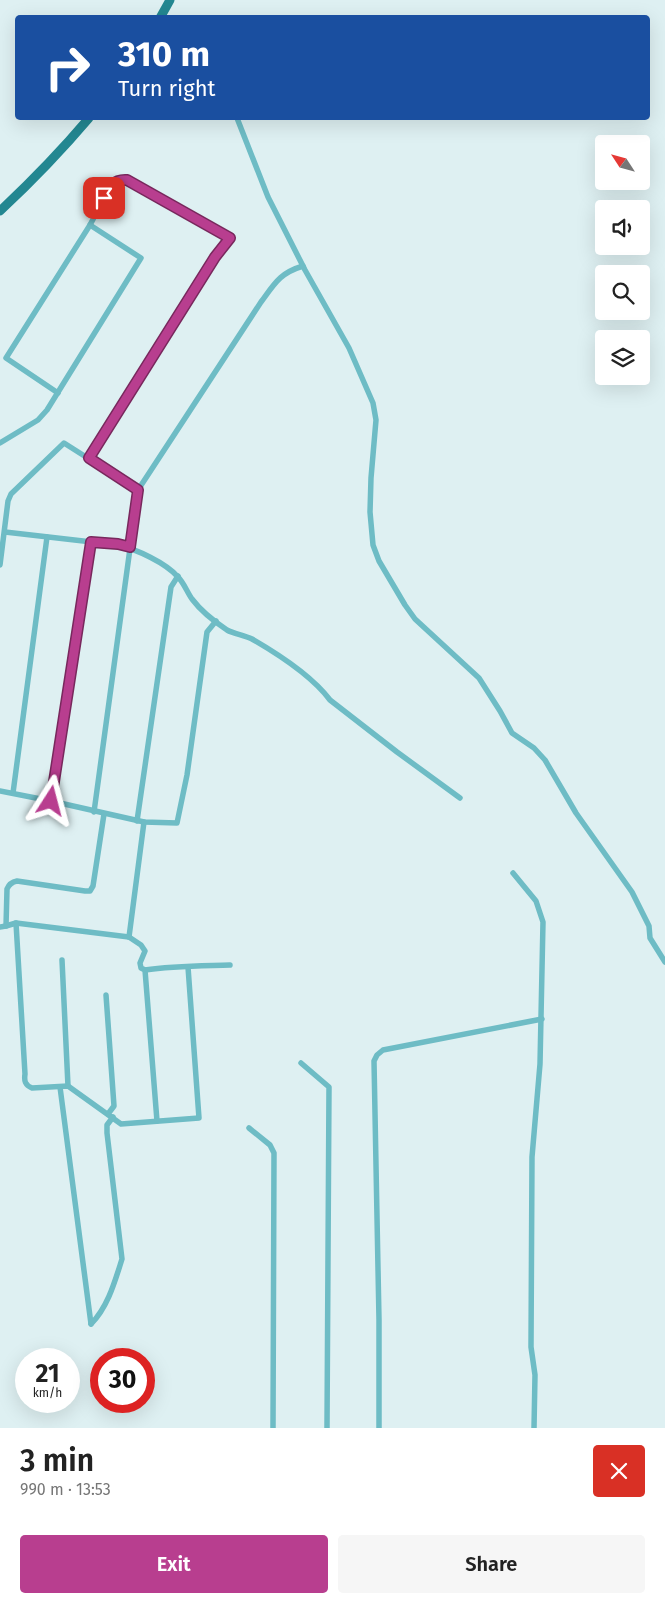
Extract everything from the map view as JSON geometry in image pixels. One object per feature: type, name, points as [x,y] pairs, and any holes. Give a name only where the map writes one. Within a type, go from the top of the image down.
[{"type":"main road","points":[[164,15],[170,0]]},
{"type":"main road","points":[[0,211],[66,146],[87,120]]},
{"type":"street","points":[[237,120],[268,197],[303,266],[349,348],[373,403],[375,430],[370,512],[373,545],[379,561],[404,606],[414,619],[479,678],[497,704],[512,734],[534,748],[545,760],[576,812],[632,892],[648,926],[650,938],[665,962]]},
{"type":"street","points":[[58,393],[6,358],[90,225],[110,185],[118,180],[127,180],[230,238],[215,257],[89,458]]},
{"type":"street","points":[[0,442],[38,420],[47,410],[141,258],[90,225]]},
{"type":"street","points":[[94,812],[138,490],[261,302],[275,283],[289,270],[303,266]]},
{"type":"street","points":[[0,565],[8,501],[11,494],[64,443],[138,490]]},
{"type":"street","points":[[5,532],[118,544],[130,547],[154,559],[178,576],[193,601],[228,631],[250,638],[288,663],[322,690],[330,700],[460,798]]},
{"type":"street","points":[[13,793],[47,537]]},
{"type":"street","points":[[51,801],[91,542]]},
{"type":"street","points":[[137,821],[171,587],[178,576]]},
{"type":"street","points":[[0,791],[137,821],[177,823],[187,775],[207,632],[216,621]]},
{"type":"street","points":[[104,814],[93,886],[90,890],[85,892],[17,881],[12,882],[7,889],[3,926],[16,923],[129,936],[141,945],[145,951],[140,964],[141,968],[145,970],[157,1121]]},
{"type":"street","points":[[129,936],[144,822]]},
{"type":"street","points":[[513,872],[536,901],[543,922],[540,1064],[532,1157],[531,1347],[535,1375],[534,1428]]},
{"type":"street","points":[[16,923],[24,1080],[27,1086],[32,1088],[68,1086],[121,1124],[200,1118],[188,967]]},
{"type":"street","points":[[62,960],[68,1086]]},
{"type":"street","points":[[145,970],[172,966],[230,965]]},
{"type":"street","points":[[60,1087],[91,1324],[101,1311],[116,1279],[122,1259],[107,1133],[107,1125],[114,1106],[106,995]]},
{"type":"street","points":[[379,1428],[379,1310],[374,1061],[377,1054],[383,1050],[542,1019]]},
{"type":"street","points":[[301,1063],[329,1087],[327,1428]]},
{"type":"street","points":[[249,1128],[270,1145],[274,1154],[273,1428]]},
{"type":"route","points":[[51,801],[91,542],[130,547],[138,490],[89,458],[215,257],[230,238],[127,180],[118,180],[110,185],[104,198]]}]
